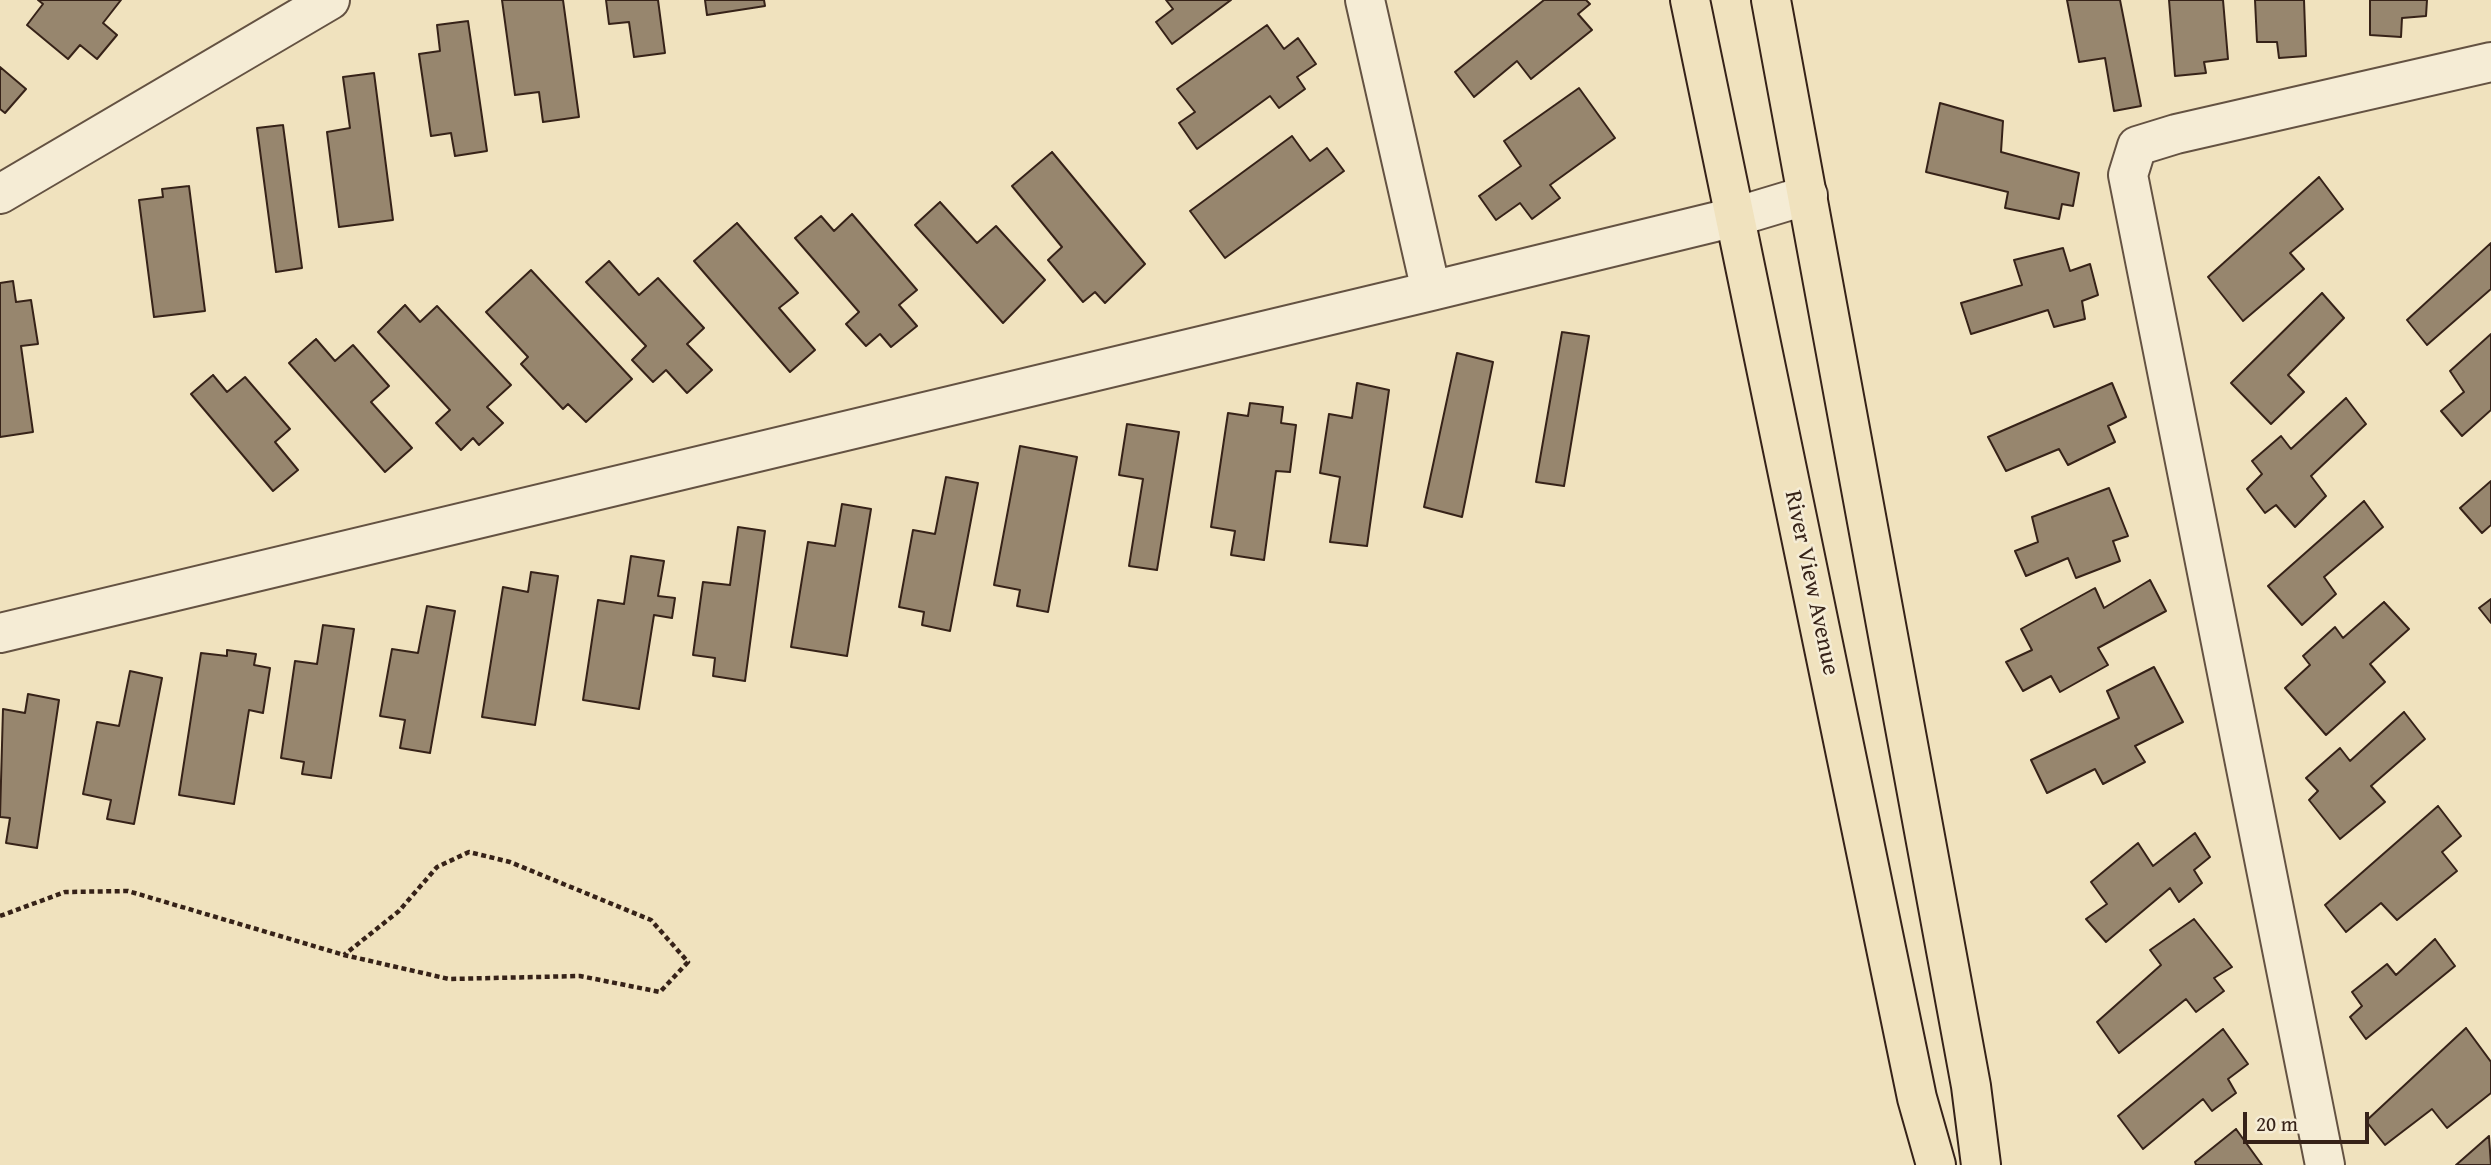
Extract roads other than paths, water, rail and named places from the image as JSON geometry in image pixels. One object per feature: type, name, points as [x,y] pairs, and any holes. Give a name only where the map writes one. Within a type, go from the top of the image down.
[{"type":"main road","name":"River View Avenue","points":[[1690,0],[1917,1098],[1936,1165]]},
{"type":"main road","points":[[1772,0],[1969,1072],[1981,1165]]},
{"type":"lane","points":[[0,194],[330,0]]},
{"type":"lane","points":[[1365,0],[1431,292]]},
{"type":"lane","points":[[2325,1165],[2128,174],[2137,146],[2491,62]]},
{"type":"lane","points":[[0,633],[1431,292],[1735,217],[1808,195]]}]
